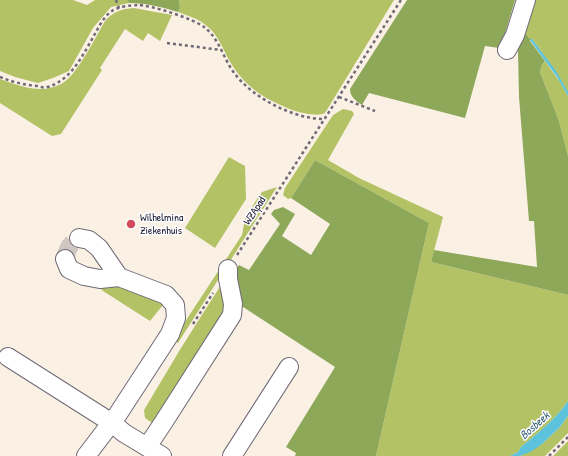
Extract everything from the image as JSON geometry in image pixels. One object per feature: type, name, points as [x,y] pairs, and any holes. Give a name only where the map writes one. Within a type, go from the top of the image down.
[{"type":"lane","points":[[519,0],[509,36],[507,50],[515,35],[526,0]]},
{"type":"lane","points":[[79,238],[89,240],[99,248],[119,278]]},
{"type":"lane","points":[[65,259],[69,269],[84,276],[100,279],[119,278],[166,295],[175,305],[176,318],[170,334],[112,423],[86,456]]},
{"type":"lane","points":[[147,447],[232,315],[233,304],[228,279],[228,269]]},
{"type":"lane","points":[[8,357],[112,423],[124,433],[162,456]]},
{"type":"lane","points":[[232,456],[289,367]]},
{"type":"path","points":[[116,0],[119,8]]},
{"type":"path","name":"WZApad","points":[[190,329],[401,0]]},
{"type":"path","points":[[0,77],[13,82],[47,87],[60,82],[73,70],[103,20],[112,10],[139,5],[188,18],[204,26],[217,41],[235,75],[247,87],[264,100],[284,109],[303,116],[324,119]]},
{"type":"path","points":[[167,43],[221,50]]},
{"type":"path","points":[[339,97],[375,111]]},
{"type":"path","points":[[549,456],[568,438]]},
{"type":"green space","points":[[0,0],[73,0],[87,5],[95,0],[127,0],[129,3],[111,7],[93,28],[69,71],[38,83],[15,77],[0,71]]},
{"type":"green space","points":[[127,0],[179,0],[180,8],[178,12],[166,8],[129,3]]},
{"type":"green space","points":[[179,0],[394,0],[325,113],[318,115],[302,113],[284,107],[249,86],[235,70],[212,30],[205,24],[190,16],[178,12],[180,8]]},
{"type":"green space","points":[[407,0],[515,0],[502,43],[499,48],[485,46],[465,118],[369,93],[362,105],[352,97],[350,89]]},
{"type":"green space","points":[[532,0],[568,0],[568,92],[542,52],[523,30]]},
{"type":"green space","points":[[134,8],[172,15],[160,41],[148,33],[143,41],[125,29],[100,68],[102,70],[61,134],[52,136],[0,103],[0,79],[34,89],[50,88],[63,83],[69,78],[80,63],[105,21],[118,11]]},
{"type":"green space","points":[[523,30],[545,61],[540,72],[559,121],[568,156],[568,295],[431,262],[434,250],[537,267],[534,221],[529,221],[519,97],[518,51]]},
{"type":"green space","points":[[545,61],[568,96],[568,156],[559,121],[540,72]]},
{"type":"green space","points":[[343,109],[352,111],[354,114],[328,160],[359,178],[443,217],[431,262],[568,295],[568,401],[546,426],[521,447],[518,452],[510,456],[376,456],[429,223],[315,160],[291,198],[288,199],[283,195],[285,188],[333,115]]},
{"type":"green space","points":[[229,157],[245,166],[246,199],[215,248],[185,228]]},
{"type":"green space","points":[[315,160],[429,223],[376,456],[295,456],[296,453],[286,447],[335,367],[237,303],[234,272],[239,265],[249,270],[280,224],[271,214],[274,210],[283,207],[295,214],[282,236],[311,255],[330,224],[291,198]]},
{"type":"green space","points":[[277,187],[178,343],[173,340],[242,235],[245,219],[255,202],[262,192]]},
{"type":"green space","points":[[104,284],[153,294],[163,305],[150,321],[103,291],[100,285]]},
{"type":"green space","points":[[221,285],[229,312],[155,423],[151,422],[145,418],[144,410]]},
{"type":"green space","points":[[568,416],[568,433],[545,456],[520,456],[542,444],[559,428]]},
{"type":"green space","points":[[568,441],[568,456],[553,456]]},
{"type":"water","points":[[530,39],[532,39],[556,71],[568,92],[568,96],[557,77]]},
{"type":"water","points":[[568,401],[568,416],[559,428],[532,451],[520,456],[510,456],[518,452],[521,447],[546,426]]},
{"type":"tunnel","points":[[65,259],[69,247],[79,238]]},
{"type":"place","name":"Wilhelmina Ziekenhuis","points":[[131,224]]},
{"type":"water label","name":"Bosbeek","points":[[535,426]]}]
